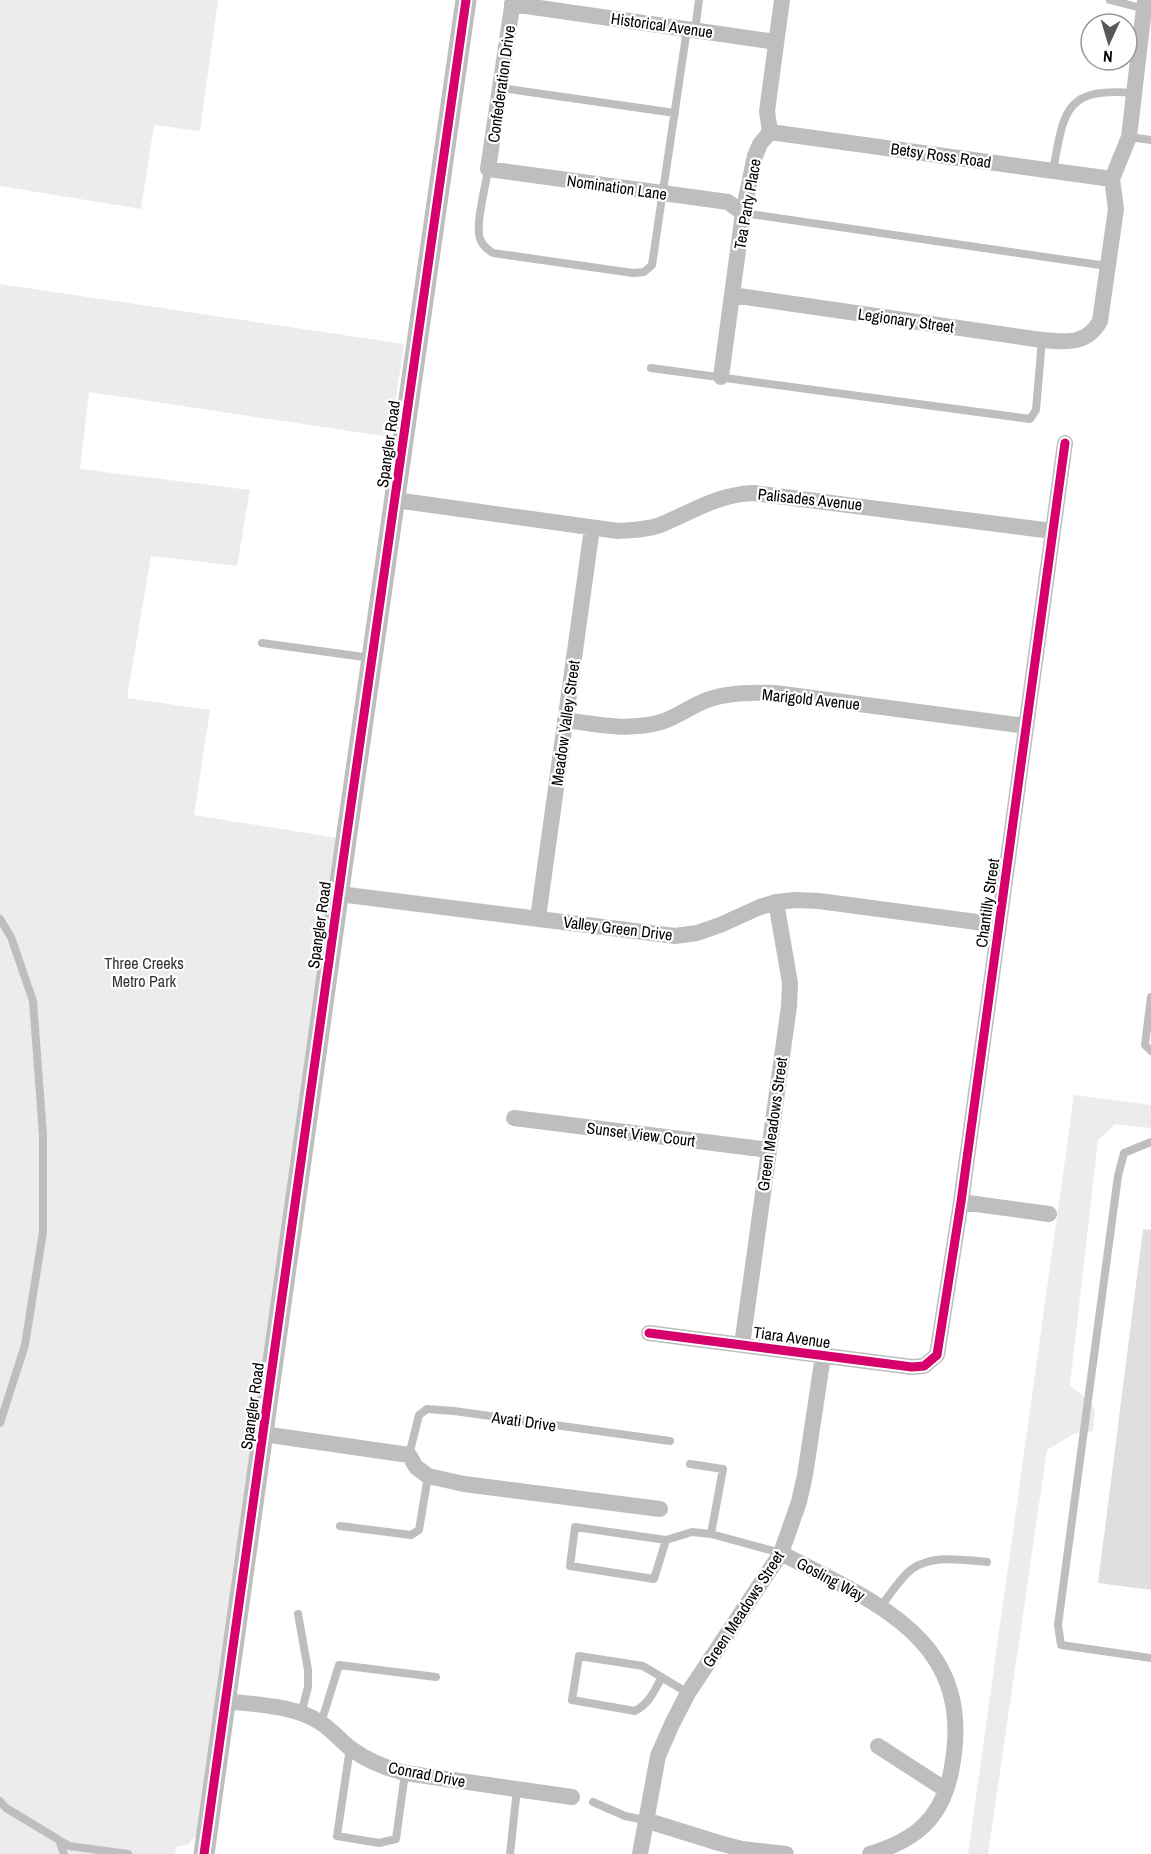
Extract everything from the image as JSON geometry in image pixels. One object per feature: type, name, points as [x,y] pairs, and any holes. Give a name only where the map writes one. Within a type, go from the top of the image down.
[{"type":"street","name":"Spangler Road","points":[[204,1854],[466,0]]},
{"type":"street","points":[[770,132],[767,111],[782,0]]},
{"type":"street","name":"Historical Avenue","points":[[512,2],[776,42]]},
{"type":"street","name":"Confederation Drive","points":[[489,169],[512,2]]},
{"type":"street","points":[[1107,266],[1116,209],[1112,179],[1129,137],[1134,93],[1146,51],[1145,5]]},
{"type":"street","name":"Betsy Ross Road","points":[[770,132],[1112,179]]},
{"type":"street","name":"Tea Party Place","points":[[721,377],[744,213],[755,156],[760,144],[770,132]]},
{"type":"street","name":"Nomination Lane","points":[[489,169],[728,202],[744,213]]},
{"type":"street","name":"Legionary Street","points":[[732,295],[1065,342],[1080,340],[1096,329],[1100,321],[1107,266]]},
{"type":"street","name":"Chantilly Street","points":[[929,1363],[937,1355],[940,1343],[961,1202],[1065,443]]},
{"type":"street","name":"Palisades Avenue","points":[[395,500],[618,531],[640,530],[658,525],[719,498],[753,493],[1052,531]]},
{"type":"street","name":"Meadow Valley Street","points":[[538,918],[592,528]]},
{"type":"street","name":"Marigold Avenue","points":[[565,720],[636,727],[664,721],[708,700],[751,692],[775,693],[1026,726]]},
{"type":"street","name":"Valley Green Drive","points":[[339,894],[675,936],[697,933],[776,902],[795,900],[819,901],[999,925]]},
{"type":"street","name":"Green Meadows Street","points":[[742,1345],[789,1006],[790,983],[776,902]]},
{"type":"street","name":"Sunset View Court","points":[[514,1118],[769,1150]]},
{"type":"street","points":[[961,1202],[1049,1214]]},
{"type":"street","name":"Tiara Avenue","points":[[649,1333],[918,1368],[929,1363]]},
{"type":"street","name":"Green Meadows Street","points":[[640,1854],[658,1756],[672,1724],[688,1693],[781,1553],[806,1475],[823,1356]]},
{"type":"street","points":[[263,1434],[409,1455],[416,1467],[428,1476],[464,1484],[660,1509]]},
{"type":"street","name":"Gosling Way","points":[[781,1553],[880,1606],[911,1630],[933,1653],[948,1683],[955,1716],[955,1733],[953,1760],[946,1790],[930,1821],[918,1832],[870,1854]]},
{"type":"street","name":"Conrad Drive","points":[[226,1701],[280,1708],[301,1714],[321,1723],[368,1760],[405,1773],[572,1797]]},
{"type":"street","points":[[878,1746],[946,1790]]},
{"type":"street","points":[[645,1820],[742,1849],[782,1854]]},
{"type":"lane","points":[[489,169],[479,237],[484,247],[493,253],[633,273],[644,272],[652,265],[675,113],[691,29],[699,0]]},
{"type":"lane","points":[[1110,0],[1145,5]]},
{"type":"lane","points":[[501,88],[675,113]]},
{"type":"lane","points":[[1053,171],[1061,125],[1069,108],[1085,96],[1103,92],[1134,93]]},
{"type":"lane","points":[[1129,137],[1151,140]]},
{"type":"lane","points":[[744,213],[1107,266]]},
{"type":"lane","points":[[651,368],[1030,419],[1036,410],[1042,340]]},
{"type":"lane","points":[[262,643],[372,658]]},
{"type":"lane","points":[[0,919],[11,937],[33,1001],[43,1136],[43,1232],[25,1345],[0,1423]]},
{"type":"lane","points":[[1151,997],[1145,1046],[1151,1051]]},
{"type":"lane","points":[[1151,1142],[1124,1153],[1118,1176],[1058,1626],[1061,1645],[1151,1658]]},
{"type":"lane","name":"Avati Drive","points":[[409,1455],[419,1415],[427,1409],[670,1442]]},
{"type":"lane","points":[[690,1464],[723,1469],[711,1534]]},
{"type":"lane","points":[[340,1527],[411,1535],[419,1530],[428,1476]]},
{"type":"lane","points":[[666,1540],[654,1579],[570,1566],[575,1527],[666,1540],[692,1532],[711,1534],[781,1553]]},
{"type":"lane","name":"Gosling Way","points":[[880,1606],[912,1569],[948,1559],[987,1562]]},
{"type":"lane","points":[[298,1614],[308,1670],[308,1687],[301,1714]]},
{"type":"lane","points":[[662,1677],[651,1698],[635,1711],[572,1700],[579,1656],[644,1666],[662,1677],[688,1693]]},
{"type":"lane","points":[[321,1723],[339,1665],[436,1677]]},
{"type":"lane","points":[[350,1748],[337,1836],[379,1843],[396,1839],[405,1773]]},
{"type":"lane","points":[[510,1854],[518,1788]]},
{"type":"lane","points":[[0,1801],[6,1808],[69,1846],[128,1854]]},
{"type":"lane","points":[[593,1802],[625,1816],[645,1820]]},
{"type":"lane","points":[[59,1840],[64,1854]]},
{"type":"green space","points":[[0,0],[218,0],[200,131],[154,125],[141,209],[0,186]]},
{"type":"green space","name":"Three Creeks Metro Park","points":[[0,284],[404,344],[390,437],[89,392],[80,469],[250,490],[237,566],[151,556],[127,698],[210,710],[194,815],[338,838],[197,1835],[187,1845],[176,1847],[175,1854],[0,1854]]},
{"type":"green space","points":[[1074,1095],[1151,1105],[1151,1128],[1115,1124],[1098,1140],[1070,1385],[1091,1403],[1095,1410],[1093,1431],[1074,1434],[1047,1450],[988,1854],[968,1854]]},
{"type":"building","points":[[1143,1229],[1151,1230],[1151,1590],[1098,1583]]},
{"type":"cycle path","points":[[204,1854],[466,0]]},
{"type":"cycle path","points":[[649,1333],[912,1367],[924,1366],[937,1355],[961,1202],[1065,443]]}]
